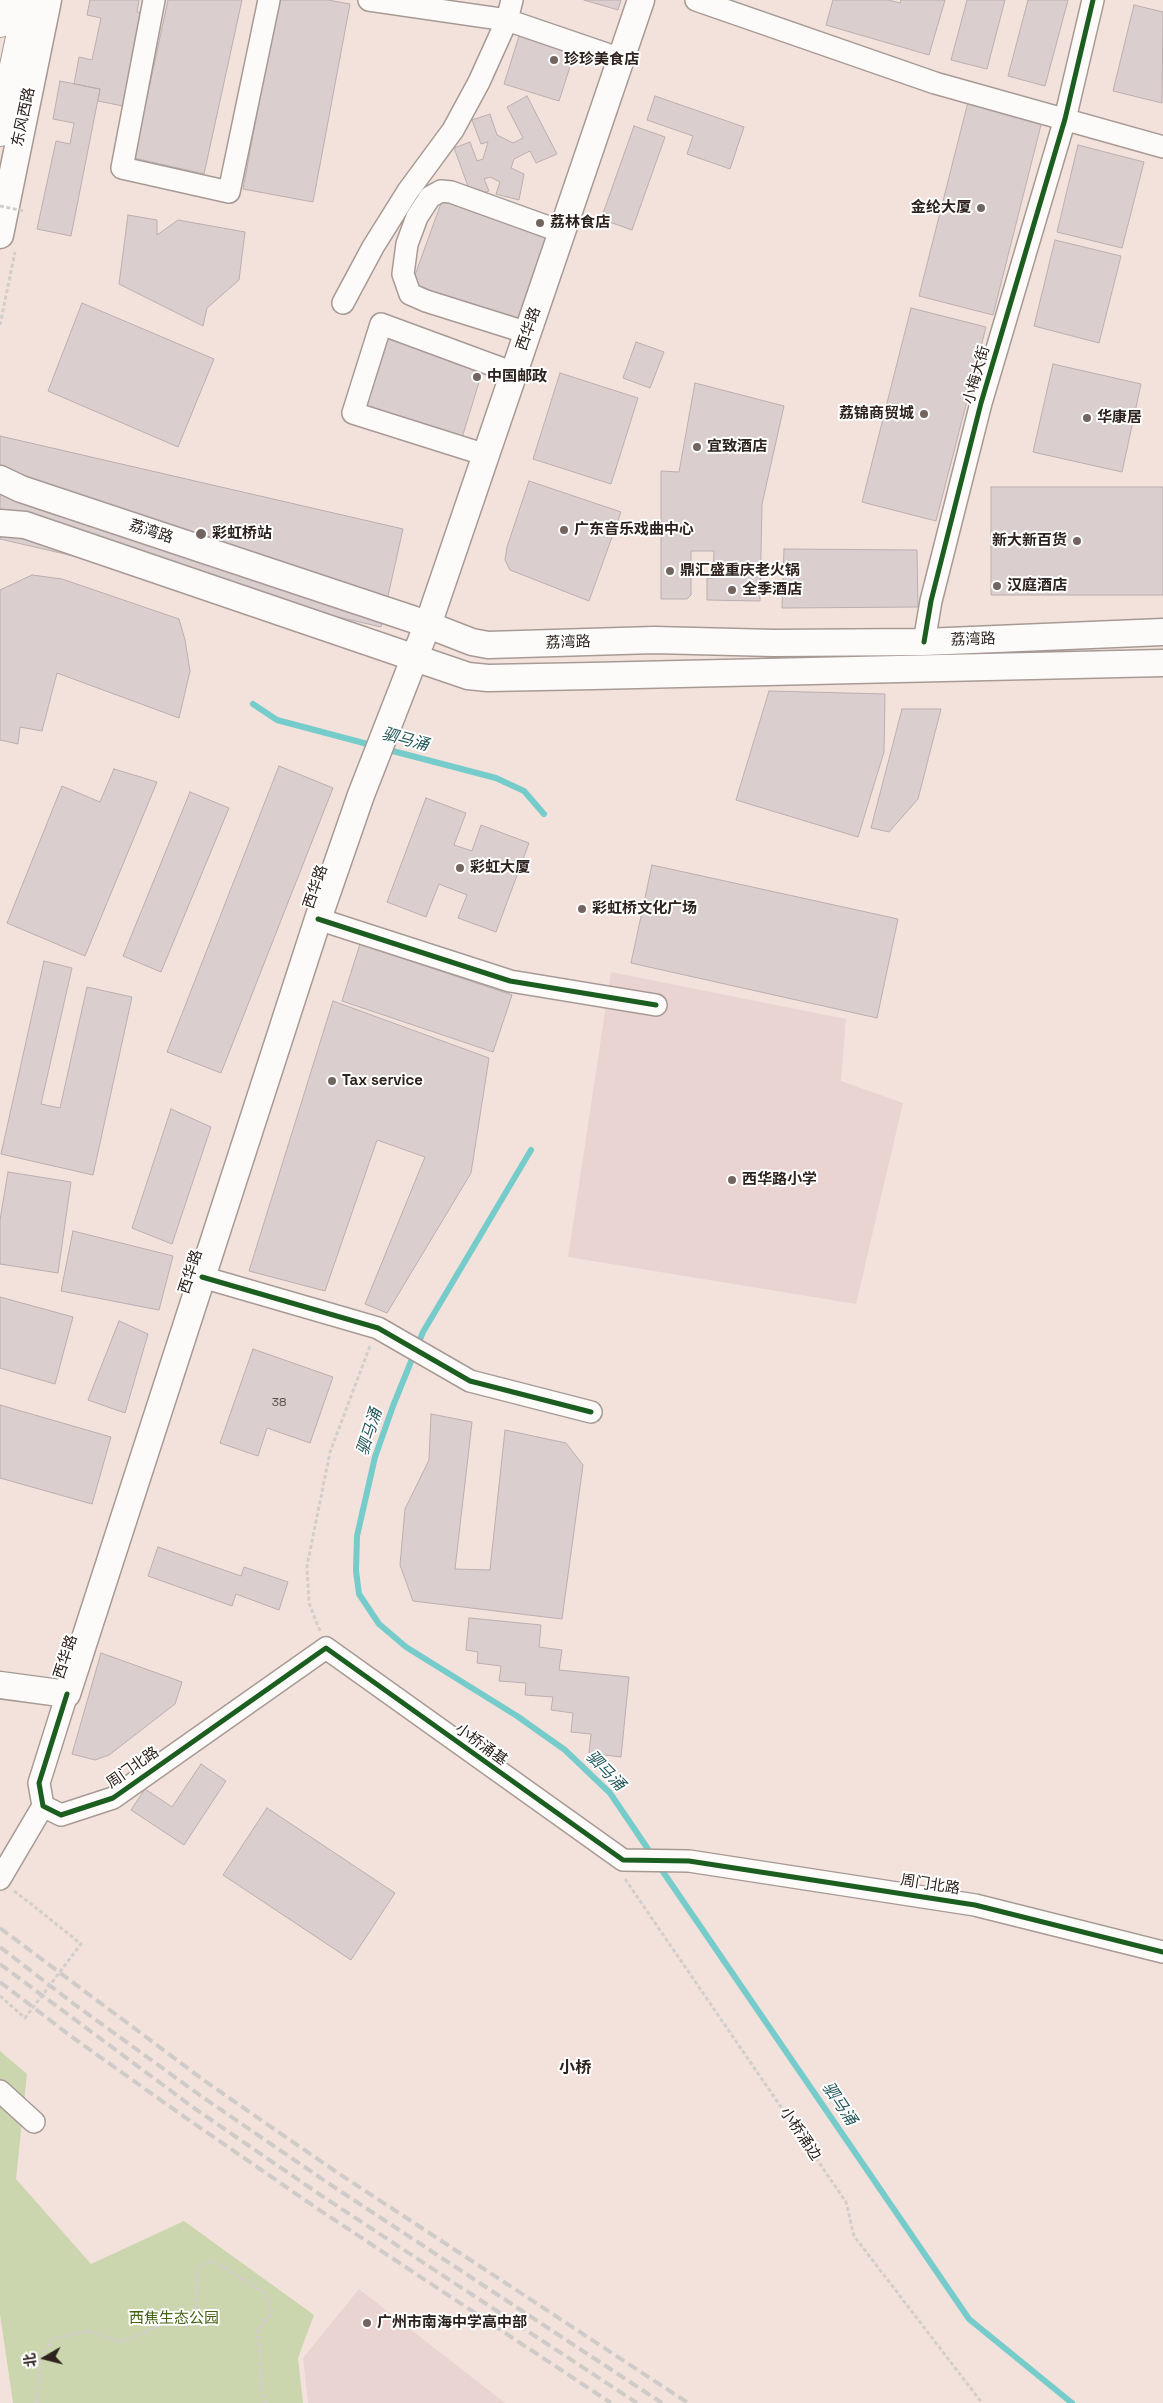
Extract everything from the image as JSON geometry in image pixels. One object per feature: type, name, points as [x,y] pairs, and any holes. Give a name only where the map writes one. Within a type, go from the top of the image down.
[{"type":"highway","points":[[0,23],[5,0]]},
{"type":"highway","points":[[0,132],[28,0]]},
{"type":"main road","name":"东风西路","points":[[0,235],[48,0]]},
{"type":"main road","name":"西华路","points":[[0,1684],[67,1694],[318,919],[361,795],[428,624],[641,0]]},
{"type":"main road","name":"荔湾路","points":[[0,479],[30,492],[428,624],[472,642],[488,645],[654,640],[774,643],[924,642],[1163,632]]},
{"type":"main road","name":"荔湾路","points":[[0,523],[24,525],[414,656],[468,676],[488,678],[1163,663]]},
{"type":"main road","points":[[488,645],[488,678]]},
{"type":"street","points":[[154,0],[122,168],[230,192],[269,0]]},
{"type":"street","points":[[370,0],[510,10],[621,59]]},
{"type":"street","points":[[696,0],[935,83],[1163,147]]},
{"type":"street","name":"小梅大街","points":[[924,642],[931,601],[981,403],[1065,119],[1093,0]]},
{"type":"street","points":[[343,303],[373,247],[408,191],[452,130],[479,82],[510,10]]},
{"type":"street","points":[[528,333],[426,301],[410,294],[403,274],[408,244],[417,217],[430,197],[441,191],[451,192],[562,232]]},
{"type":"street","points":[[486,455],[352,413],[381,324],[514,373]]},
{"type":"street","points":[[318,919],[510,981],[656,1005]]},
{"type":"street","points":[[202,1277],[378,1328],[395,1340],[470,1381],[591,1412]]},
{"type":"street","name":"周门北路","points":[[42,1806],[61,1815],[113,1798],[326,1648]]},
{"type":"street","name":"小桥涌基","points":[[326,1648],[623,1860]]},
{"type":"street","points":[[4,1883],[42,1806],[39,1783],[67,1694]]},
{"type":"street","name":"周门北路","points":[[623,1860],[690,1860],[975,1905],[1163,1952]]},
{"type":"street","points":[[0,2091],[34,2122]]},
{"type":"path","points":[[0,206],[24,211]]},
{"type":"path","points":[[326,1648],[309,1602],[307,1566],[330,1452],[378,1328]]},
{"type":"path","points":[[0,1996],[25,2018],[82,1944],[4,1883]]},
{"type":"path","points":[[37,2403],[41,2358],[53,2339],[89,2331],[121,2342],[195,2311],[198,2268],[212,2260],[266,2294],[272,2313],[258,2329],[262,2392],[265,2403]]},
{"type":"shaded area","name":"西华路小学","points":[[611,972],[846,1019],[841,1081],[903,1103],[856,1304],[568,1257]]},
{"type":"shaded area","name":"广州市南海中学高中部","points":[[359,2289],[505,2403],[308,2403],[303,2358]]},
{"type":"green space","name":"西焦生态公园","points":[[0,2051],[27,2074],[16,2179],[91,2264],[184,2221],[314,2315],[298,2358],[303,2403],[13,2403],[0,2314]]},
{"type":"building","points":[[90,0],[139,0],[137,12],[157,16],[138,109],[98,101],[100,89],[74,84],[79,57],[92,60],[101,18],[87,15]]},
{"type":"building","points":[[168,0],[242,0],[204,174],[134,158]]},
{"type":"building","points":[[278,0],[328,0],[350,4],[313,202],[243,189]]},
{"type":"building","points":[[584,0],[621,0],[618,10]]},
{"type":"building","points":[[833,0],[888,0],[900,3],[901,0],[945,0],[929,55],[826,25]]},
{"type":"building","points":[[967,0],[1005,0],[987,69],[951,60]]},
{"type":"building","points":[[1028,0],[1068,0],[1045,86],[1008,76]]},
{"type":"building","points":[[1134,5],[1163,12],[1162,103],[1113,91]]},
{"type":"building","points":[[521,30],[576,48],[559,101],[504,84]]},
{"type":"building","points":[[60,81],[100,89],[71,236],[37,229],[56,141],[70,144],[74,123],[53,119]]},
{"type":"building","points":[[527,96],[557,154],[536,163],[530,151],[514,159],[511,168],[524,174],[519,200],[496,194],[500,182],[490,177],[484,179],[489,191],[472,197],[454,148],[470,142],[477,161],[483,159],[488,142],[481,144],[472,120],[490,114],[497,135],[513,143],[523,138],[507,107]]},
{"type":"building","points":[[655,96],[744,127],[730,169],[687,154],[693,136],[647,120]]},
{"type":"building","name":"金纶大厦","points":[[968,102],[1042,121],[993,315],[919,296]]},
{"type":"building","points":[[634,126],[665,137],[632,230],[601,219]]},
{"type":"building","points":[[1078,145],[1144,162],[1122,248],[1057,232]]},
{"type":"building","points":[[443,198],[548,236],[517,324],[411,286]]},
{"type":"building","points":[[128,215],[157,220],[157,235],[178,220],[245,232],[239,280],[207,308],[203,326],[119,284]]},
{"type":"building","points":[[1055,240],[1121,256],[1099,343],[1034,326]]},
{"type":"building","points":[[82,303],[214,359],[178,447],[48,391]]},
{"type":"building","name":"荔锦商贸城","points":[[911,308],[986,327],[936,521],[862,502]]},
{"type":"building","points":[[383,330],[484,366],[461,441],[359,406]]},
{"type":"building","points":[[636,342],[664,352],[650,388],[623,378]]},
{"type":"building","name":"华康居","points":[[1053,364],[1141,384],[1122,472],[1033,452]]},
{"type":"building","points":[[560,373],[638,398],[611,484],[533,459]]},
{"type":"building","points":[[695,383],[784,406],[762,504],[760,601],[707,600],[707,578],[713,578],[714,551],[691,551],[691,595],[687,599],[661,599],[661,471],[679,472]]},
{"type":"building","name":"彩虹桥站","points":[[0,436],[403,529],[381,627],[0,539]]},
{"type":"building","name":"广东音乐戏曲中心","points":[[529,481],[621,512],[589,601],[510,570],[505,560],[507,547]]},
{"type":"building","name":"新大新百货","points":[[991,487],[1163,487],[1163,595],[991,595]]},
{"type":"building","points":[[784,549],[917,550],[918,607],[782,608]]},
{"type":"building","points":[[32,575],[62,579],[179,619],[185,640],[190,671],[179,718],[57,673],[42,731],[20,727],[18,744],[0,740],[0,590]]},
{"type":"building","points":[[769,691],[885,694],[884,752],[858,837],[736,800]]},
{"type":"building","points":[[902,709],[941,709],[918,799],[889,832],[871,828]]},
{"type":"building","points":[[279,766],[333,788],[221,1073],[167,1052]]},
{"type":"building","points":[[114,769],[157,782],[85,956],[7,923],[62,786],[100,802]]},
{"type":"building","points":[[190,792],[229,808],[161,972],[123,956]]},
{"type":"building","name":"彩虹大厦","points":[[426,798],[466,813],[454,845],[472,851],[481,825],[529,843],[496,932],[458,918],[467,895],[439,884],[426,917],[387,902]]},
{"type":"building","points":[[652,865],[898,919],[877,1018],[631,963]]},
{"type":"building","points":[[360,944],[512,995],[493,1052],[342,1001]]},
{"type":"building","points":[[44,961],[72,968],[41,1104],[60,1108],[87,987],[132,997],[93,1175],[1,1154]]},
{"type":"building","points":[[333,1001],[489,1058],[471,1173],[387,1313],[365,1304],[425,1157],[377,1140],[325,1291],[249,1271]]},
{"type":"building","points":[[171,1109],[211,1127],[172,1244],[132,1228]]},
{"type":"building","points":[[8,1172],[71,1182],[58,1273],[0,1264],[0,1220]]},
{"type":"building","points":[[73,1231],[173,1256],[159,1310],[61,1291]]},
{"type":"building","points":[[0,1297],[73,1317],[55,1384],[0,1368]]},
{"type":"building","points":[[119,1321],[148,1334],[125,1413],[88,1400]]},
{"type":"building","points":[[253,1349],[333,1377],[310,1443],[267,1428],[258,1456],[220,1443]]},
{"type":"building","points":[[0,1405],[111,1437],[92,1504],[0,1478]]},
{"type":"building","points":[[431,1414],[472,1422],[455,1569],[490,1570],[505,1430],[566,1443],[583,1465],[562,1619],[413,1601],[400,1565],[405,1509],[429,1460]]},
{"type":"building","points":[[158,1547],[241,1576],[244,1567],[288,1582],[279,1610],[236,1594],[232,1606],[148,1576]]},
{"type":"building","points":[[469,1618],[541,1625],[539,1647],[562,1650],[559,1670],[629,1677],[621,1757],[589,1753],[591,1734],[571,1732],[573,1713],[551,1710],[553,1697],[525,1695],[526,1683],[499,1681],[501,1666],[477,1663],[478,1652],[466,1650]]},
{"type":"building","points":[[101,1653],[182,1682],[175,1704],[109,1755],[95,1760],[72,1754]]},
{"type":"building","points":[[201,1764],[226,1781],[184,1845],[131,1810],[145,1789],[172,1807]]},
{"type":"building","points":[[267,1808],[395,1893],[351,1960],[223,1875]]},
{"type":"waterway","name":"驷马涌","points":[[253,704],[277,720],[375,746]]},
{"type":"waterway","name":"驷马涌","points":[[385,749],[496,778],[524,791],[544,814]]},
{"type":"waterway","name":"驷马涌","points":[[531,1150],[423,1332],[393,1406],[375,1457],[357,1536],[356,1571],[359,1594],[379,1624],[406,1647],[517,1716],[565,1750],[610,1793],[652,1855]]},
{"type":"waterway","name":"驷马涌","points":[[659,1866],[969,2319],[1072,2403]]},
{"type":"railway","points":[[0,1928],[209,2084],[335,2171],[688,2403]]},
{"type":"railway","points":[[0,1947],[74,2004],[201,2096],[328,2183],[662,2403]]},
{"type":"railway","points":[[0,1964],[194,2108],[322,2196],[637,2403]]},
{"type":"railway","points":[[0,1982],[72,2037],[318,2209],[611,2403]]},
{"type":"cycle path","points":[[924,642],[931,601],[981,403],[1065,119],[1093,0]]},
{"type":"cycle path","points":[[318,919],[510,981],[656,1005]]},
{"type":"cycle path","points":[[202,1277],[378,1328],[470,1381],[591,1412]]},
{"type":"cycle path","points":[[67,1694],[39,1783],[43,1806],[61,1815],[113,1798],[326,1648],[623,1860],[689,1861],[975,1905],[1163,1952]]},
{"type":"place","name":"珍珍美食店","points":[[554,60]]},
{"type":"place","name":"金纶大厦","points":[[981,208]]},
{"type":"place","name":"荔林食店","points":[[540,223]]},
{"type":"place","name":"中国邮政","points":[[477,377]]},
{"type":"place","name":"荔锦商贸城","points":[[924,414]]},
{"type":"place","name":"华康居","points":[[1087,418]]},
{"type":"place","name":"宜致酒店","points":[[697,447]]},
{"type":"place","name":"广东音乐戏曲中心","points":[[564,530]]},
{"type":"place","name":"彩虹桥站","points":[[201,534]]},
{"type":"place","name":"新大新百货","points":[[1077,541]]},
{"type":"place","name":"鼎汇盛重庆老火锅","points":[[670,571]]},
{"type":"place","name":"汉庭酒店","points":[[997,586]]},
{"type":"place","name":"全季酒店","points":[[732,590]]},
{"type":"place","name":"彩虹大厦","points":[[460,868]]},
{"type":"place","name":"彩虹桥文化广场","points":[[582,909]]},
{"type":"place","name":"Tax service","points":[[332,1081]]},
{"type":"place","name":"西华路小学","points":[[732,1180]]},
{"type":"place","name":"广州市南海中学高中部","points":[[367,2323]]},
{"type":"district","name":"小桥","points":[[575,2069]]}]
